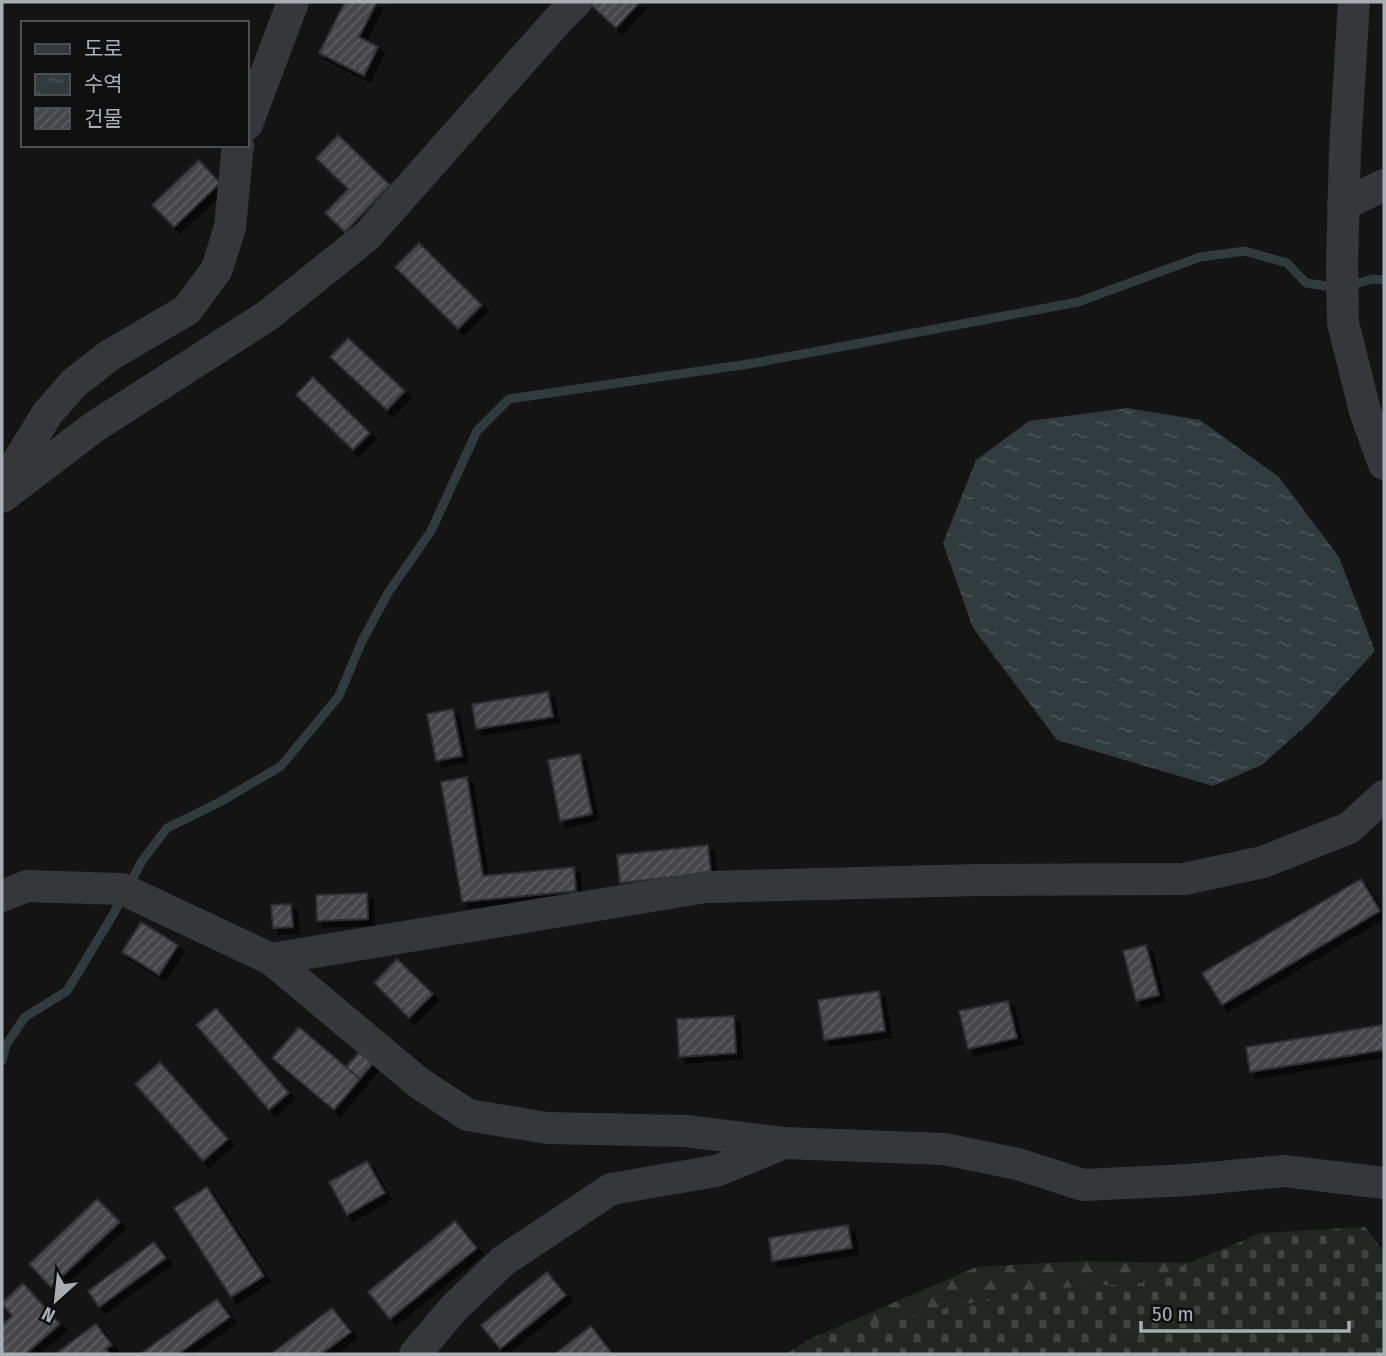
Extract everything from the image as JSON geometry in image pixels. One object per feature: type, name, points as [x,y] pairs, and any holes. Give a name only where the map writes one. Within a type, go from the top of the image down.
[{"type":"street","points":[[248,121],[293,2]]},
{"type":"street","points":[[2,497],[94,427],[267,316],[367,236],[576,2]]},
{"type":"street","points":[[1354,2],[1343,205],[1343,323],[1365,411],[1384,464]]},
{"type":"street","points":[[2,489],[47,414],[74,383],[110,355],[187,310],[218,269],[230,227],[238,147]]},
{"type":"street","points":[[1343,205],[1384,185]]},
{"type":"street","points":[[271,959],[706,887],[978,880],[1184,879],[1264,862],[1349,828],[1384,796]]},
{"type":"street","points":[[2,896],[27,886],[122,889],[271,959],[419,1083],[468,1115],[547,1128],[686,1131],[783,1143],[944,1149],[1018,1164],[1083,1185],[1189,1180],[1284,1171],[1384,1183]]},
{"type":"street","points":[[415,1354],[454,1308],[503,1261],[611,1189],[716,1171],[783,1143]]},
{"type":"green space","points":[[1365,1227],[1384,1252],[1384,1354],[786,1354],[812,1338],[1029,1290],[1141,1283],[1261,1233]]},
{"type":"green space","points":[[1082,1261],[1189,1263],[1384,1341],[1384,1354],[804,1354],[812,1338],[976,1267]]},
{"type":"water","points":[[1127,408],[1200,420],[1279,477],[1339,557],[1375,651],[1311,721],[1262,765],[1213,786],[1057,740],[973,628],[943,543],[976,460],[1029,421]]},
{"type":"building","points":[[345,2],[377,2],[359,37],[378,47],[364,76],[319,53]]},
{"type":"building","points":[[594,2],[640,2],[616,28],[591,5]]},
{"type":"building","points":[[338,135],[390,185],[345,232],[325,213],[348,189],[316,158]]},
{"type":"building","points":[[199,160],[220,183],[174,227],[152,205]]},
{"type":"building","points":[[419,243],[482,305],[458,329],[395,267]]},
{"type":"building","points":[[348,338],[405,391],[387,410],[330,357]]},
{"type":"building","points":[[313,377],[370,433],[353,450],[296,395]]},
{"type":"building","points":[[548,692],[553,717],[476,729],[472,704]]},
{"type":"building","points":[[453,709],[462,756],[436,761],[427,714]]},
{"type":"building","points":[[580,754],[592,814],[560,821],[548,760]]},
{"type":"building","points":[[467,777],[483,876],[574,867],[576,891],[462,902],[441,782]]},
{"type":"building","points":[[708,845],[711,873],[620,883],[617,855]]},
{"type":"building","points":[[1361,879],[1380,911],[1222,1005],[1202,973]]},
{"type":"building","points":[[367,893],[368,919],[317,921],[316,895]]},
{"type":"building","points":[[291,904],[293,927],[273,928],[271,905]]},
{"type":"building","points":[[141,922],[178,945],[159,975],[122,952]]},
{"type":"building","points":[[1146,945],[1159,995],[1136,1001],[1123,951]]},
{"type":"building","points":[[397,959],[433,994],[409,1018],[374,983]]},
{"type":"building","points":[[879,991],[885,1031],[824,1040],[818,1000]]},
{"type":"building","points":[[1008,1001],[1017,1038],[968,1049],[959,1011]]},
{"type":"building","points":[[216,1008],[289,1093],[269,1110],[196,1025]]},
{"type":"building","points":[[734,1016],[736,1053],[679,1057],[677,1019]]},
{"type":"building","points":[[1383,1025],[1384,1050],[1250,1072],[1246,1047]]},
{"type":"building","points":[[299,1027],[360,1079],[334,1110],[272,1058]]},
{"type":"building","points":[[361,1050],[375,1061],[360,1079],[346,1067]]},
{"type":"building","points":[[160,1062],[228,1139],[203,1161],[135,1084]]},
{"type":"building","points":[[367,1161],[385,1193],[347,1215],[329,1182]]},
{"type":"building","points":[[207,1187],[264,1276],[231,1297],[174,1208]]},
{"type":"building","points":[[97,1199],[120,1222],[51,1287],[29,1264]]},
{"type":"building","points":[[455,1221],[477,1248],[390,1319],[368,1292]]},
{"type":"building","points":[[848,1225],[852,1248],[772,1261],[769,1238]]},
{"type":"building","points":[[154,1242],[166,1258],[99,1307],[88,1291]]},
{"type":"building","points":[[547,1272],[566,1295],[500,1349],[481,1325]]},
{"type":"building","points":[[23,1283],[60,1324],[26,1354],[2,1354],[2,1325],[12,1316],[2,1303]]},
{"type":"building","points":[[217,1299],[230,1317],[178,1354],[140,1354]]},
{"type":"building","points":[[332,1308],[351,1332],[321,1354],[271,1354]]},
{"type":"building","points":[[96,1324],[112,1345],[106,1349],[110,1354],[55,1354]]},
{"type":"building","points":[[591,1326],[611,1352],[555,1354]]},
{"type":"waterway","points":[[2,1061],[6,1045],[25,1017],[67,991],[142,861],[167,828],[220,802],[281,766],[339,696],[362,641],[388,593],[431,531],[477,431],[509,399],[755,363],[1078,302],[1200,257],[1245,251],[1287,263],[1306,283],[1340,288],[1373,279],[1384,280]]}]
